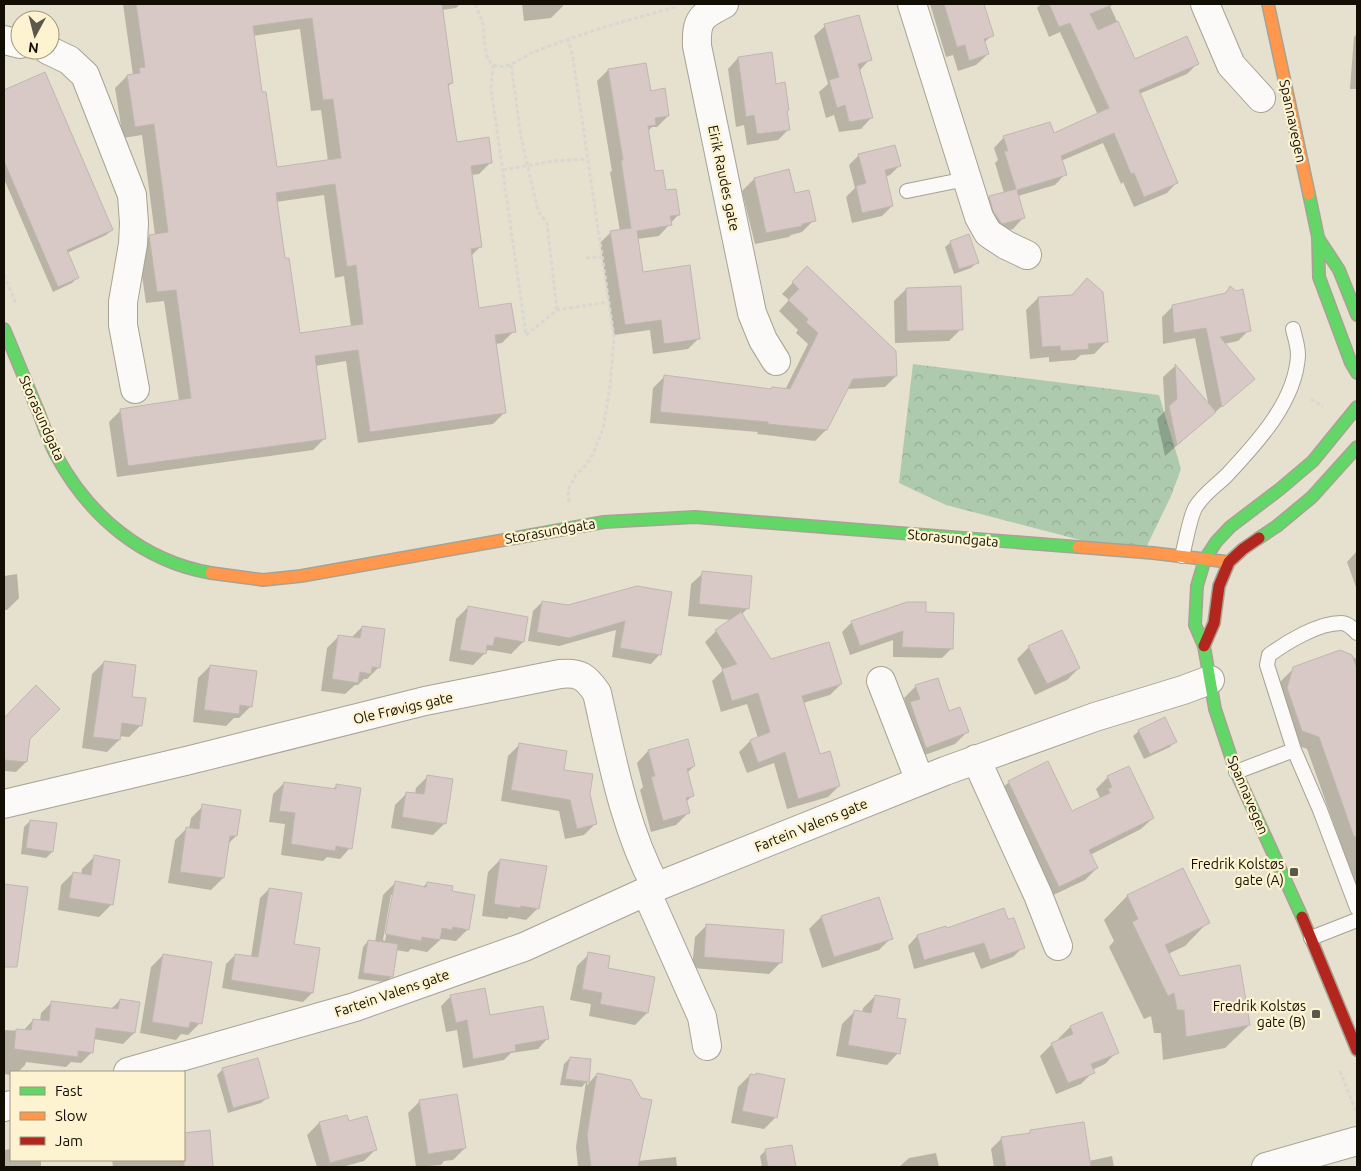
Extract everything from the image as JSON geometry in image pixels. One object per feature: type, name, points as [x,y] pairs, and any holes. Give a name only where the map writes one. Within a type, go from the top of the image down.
[{"type":"main road","name":"Spannavegen","points":[[1268,4],[1318,238],[1319,277],[1351,363],[1357,373]]},
{"type":"main road","name":"Spannavegen","points":[[1318,238],[1344,269],[1357,315]]},
{"type":"main road","name":"Storasundgata","points":[[4,329],[56,455],[84,498],[116,531],[154,556],[193,570],[262,580],[301,576],[604,522],[695,516],[1182,556],[1229,562]]},
{"type":"main road","name":"Spannavegen","points":[[1357,407],[1313,461],[1230,528],[1216,542],[1205,559],[1197,586],[1195,625],[1204,646],[1215,709],[1236,772],[1311,938],[1357,1050]]},
{"type":"main road","points":[[1204,646],[1214,623],[1220,586],[1229,562],[1312,497],[1357,447]]},
{"type":"street","points":[[912,4],[979,217],[988,233],[1006,245],[1027,255]]},
{"type":"street","points":[[1205,4],[1231,65],[1261,98]]},
{"type":"street","name":"Eirik Raudes gate","points":[[714,9],[696,31],[697,46],[752,313],[763,340],[776,361]]},
{"type":"street","points":[[60,56],[69,60],[85,75],[132,195],[133,244],[123,302],[124,325],[135,389]]},
{"type":"street","name":"Ole Frøvigs gate","points":[[4,804],[200,758],[425,701],[574,672],[588,680],[597,693],[622,799],[651,889]]},
{"type":"street","points":[[880,680],[920,781]]},
{"type":"street","name":"Fartein Valens gate","points":[[131,1071],[364,1004],[524,947],[651,889],[976,759],[1095,717],[1210,680]]},
{"type":"street","points":[[976,759],[1038,895],[1058,946]]},
{"type":"street","points":[[651,889],[702,1017],[707,1046]]},
{"type":"street","points":[[1266,1167],[1357,1141]]},
{"type":"lane","points":[[907,192],[966,180]]},
{"type":"lane","points":[[1319,277],[1344,269]]},
{"type":"lane","points":[[1182,556],[1195,509],[1206,494],[1226,475],[1261,435],[1277,415],[1286,399],[1293,381],[1298,355],[1293,329]]},
{"type":"lane","points":[[1357,633],[1349,625],[1342,622],[1322,627],[1286,642],[1269,655],[1267,665],[1294,750],[1320,810],[1357,908]]},
{"type":"lane","points":[[1236,772],[1294,750]]},
{"type":"lane","points":[[1311,938],[1357,920]]},
{"type":"path","points":[[477,4],[476,6],[482,21],[486,54],[493,65],[491,88],[526,335],[557,310],[609,302]]},
{"type":"path","points":[[493,65],[511,65],[529,54],[568,38],[677,7],[714,9]]},
{"type":"path","points":[[568,38],[573,58],[614,338],[610,387],[603,429],[593,454],[586,466],[576,475],[568,490],[569,503]]},
{"type":"path","points":[[511,65],[521,137],[538,211],[547,224],[557,310]]},
{"type":"path","points":[[503,170],[529,167],[552,161],[587,159]]},
{"type":"path","points":[[586,258],[601,257]]},
{"type":"path","points":[[4,275],[18,311]]},
{"type":"path","points":[[561,504],[578,502]]},
{"type":"green space","points":[[913,364],[1159,395],[1181,469],[1171,496],[1143,554],[1092,543],[946,505],[899,483]]},
{"type":"building","points":[[136,4],[442,4],[453,83],[448,84],[457,142],[489,137],[492,163],[471,166],[482,247],[471,249],[479,308],[511,303],[516,332],[495,335],[506,413],[370,432],[358,350],[315,356],[326,439],[128,466],[120,409],[191,398],[176,290],[157,292],[149,235],[168,232],[154,124],[135,127],[127,75],[140,73],[139,68],[145,67]],"holes":[[[312,18],[323,100],[333,99],[341,158],[277,167],[266,92],[262,92],[253,26]],[[335,184],[347,267],[356,265],[363,324],[300,333],[289,258],[285,258],[276,193]]]},
{"type":"building","points":[[944,4],[984,4],[994,36],[984,39],[989,54],[969,61],[965,45],[957,47]]},
{"type":"building","points":[[1049,4],[1114,4],[1090,14],[1098,30],[1118,21],[1135,59],[1187,36],[1199,64],[1139,90],[1178,183],[1144,197],[1134,173],[1131,174],[1114,133],[1061,156],[1067,175],[1017,190],[1025,218],[1002,224],[993,211],[989,196],[1016,189],[1004,151],[1008,151],[1003,136],[1050,122],[1054,133],[1109,108],[1070,23],[1059,27]]},
{"type":"building","points":[[859,15],[872,60],[858,64],[873,118],[849,122],[845,105],[837,108],[829,80],[839,77],[824,24]]},
{"type":"building","points":[[772,52],[776,84],[785,82],[790,130],[757,134],[754,115],[746,117],[738,57]]},
{"type":"building","points":[[646,63],[651,91],[665,88],[669,116],[655,118],[656,125],[648,126],[655,171],[663,170],[666,190],[676,189],[680,215],[670,216],[672,225],[637,231],[643,272],[690,265],[700,339],[664,344],[661,320],[625,325],[610,231],[631,228],[621,160],[623,160],[608,69]]},
{"type":"building","points":[[45,72],[113,230],[67,250],[79,278],[58,287],[4,161],[4,90]]},
{"type":"building","points":[[895,145],[901,166],[885,170],[893,206],[862,213],[856,186],[866,183],[858,154]]},
{"type":"building","points":[[789,169],[795,193],[809,190],[816,221],[802,224],[802,226],[766,233],[754,178]]},
{"type":"building","points":[[969,234],[979,263],[959,269],[950,241]]},
{"type":"building","points":[[807,266],[896,351],[897,376],[853,379],[827,430],[768,424],[768,422],[660,412],[664,375],[771,389],[772,387],[790,389],[818,333],[806,322],[808,319],[788,300],[799,289],[792,282]]},
{"type":"building","points":[[1087,278],[1103,292],[1108,342],[1088,344],[1089,349],[1061,351],[1060,346],[1042,347],[1038,297],[1072,295]]},
{"type":"building","points":[[961,286],[963,330],[907,331],[906,288]]},
{"type":"building","points":[[1230,286],[1236,291],[1243,289],[1251,331],[1220,337],[1255,379],[1222,407],[1206,328],[1174,333],[1172,305],[1226,293]]},
{"type":"building","points":[[1175,364],[1216,412],[1177,445],[1169,406],[1177,399]]},
{"type":"building","points":[[702,571],[752,576],[749,609],[699,604]]},
{"type":"building","points":[[637,586],[672,592],[661,655],[620,648],[625,621],[569,638],[537,632],[542,601],[568,605]]},
{"type":"building","points":[[907,602],[926,602],[926,612],[954,613],[953,649],[902,647],[903,631],[860,646],[851,621]]},
{"type":"building","points":[[468,606],[528,617],[524,642],[495,637],[493,646],[487,645],[486,654],[460,650]]},
{"type":"building","points":[[741,612],[771,659],[829,642],[842,684],[802,696],[820,754],[830,751],[840,786],[798,799],[785,752],[758,763],[750,740],[770,732],[758,693],[732,701],[722,669],[737,664],[715,630]]},
{"type":"building","points":[[362,626],[385,629],[380,668],[372,667],[371,674],[360,672],[358,683],[332,679],[338,635],[360,638]]},
{"type":"building","points":[[1062,630],[1080,668],[1047,684],[1028,646]]},
{"type":"building","points":[[1340,650],[1352,655],[1357,669],[1357,836],[1354,837],[1319,737],[1302,731],[1287,688],[1293,667]]},
{"type":"building","points":[[104,661],[136,665],[132,697],[146,698],[142,726],[122,723],[120,740],[93,737]]},
{"type":"building","points":[[210,665],[257,671],[252,707],[240,705],[239,714],[204,710]]},
{"type":"building","points":[[938,678],[949,711],[960,707],[969,732],[926,748],[910,702],[920,699],[915,685]]},
{"type":"building","points":[[36,685],[60,709],[30,739],[27,762],[4,760],[4,718]]},
{"type":"building","points":[[1165,717],[1177,742],[1150,754],[1138,730]]},
{"type":"building","points":[[688,739],[695,766],[687,769],[694,796],[686,798],[690,813],[663,821],[651,777],[655,776],[648,750]]},
{"type":"building","points":[[519,743],[567,751],[564,770],[593,774],[590,794],[597,824],[577,829],[570,800],[511,790]]},
{"type":"building","points":[[1048,761],[1072,811],[1110,793],[1108,789],[1112,787],[1107,776],[1129,766],[1154,818],[1089,850],[1098,868],[1059,887],[1008,781]]},
{"type":"building","points":[[427,775],[453,779],[446,824],[402,817],[406,792],[424,794]]},
{"type":"building","points":[[284,782],[336,789],[336,784],[361,788],[352,849],[336,846],[335,851],[291,844],[295,813],[279,811]]},
{"type":"building","points":[[202,804],[241,810],[237,836],[230,836],[224,878],[180,872],[186,827],[199,829]]},
{"type":"building","points":[[30,820],[57,823],[53,852],[26,848]]},
{"type":"building","points":[[94,855],[120,860],[113,905],[69,898],[73,872],[91,875]]},
{"type":"building","points":[[500,859],[547,866],[539,909],[494,904]]},
{"type":"building","points":[[1183,868],[1210,923],[1165,945],[1180,976],[1240,965],[1250,1025],[1186,1037],[1184,1010],[1177,1010],[1174,993],[1168,996],[1132,922],[1138,919],[1127,895]]},
{"type":"building","points":[[395,881],[426,887],[427,882],[453,886],[452,891],[475,895],[469,930],[453,927],[452,930],[442,928],[440,940],[422,937],[421,941],[385,934]]},
{"type":"building","points":[[4,884],[28,887],[17,967],[4,967]]},
{"type":"building","points":[[269,888],[302,893],[294,944],[320,948],[313,993],[231,980],[235,954],[258,957]]},
{"type":"building","points":[[879,897],[893,939],[834,957],[821,916]]},
{"type":"building","points":[[1004,908],[1008,919],[1014,918],[1025,948],[990,960],[984,943],[924,960],[917,935],[946,926],[947,928]]},
{"type":"building","points":[[706,924],[784,930],[782,963],[704,957]]},
{"type":"building","points":[[368,940],[398,944],[393,977],[363,973]]},
{"type":"building","points":[[588,952],[610,956],[608,968],[655,977],[648,1013],[600,1004],[602,993],[582,989]]},
{"type":"building","points":[[163,954],[212,962],[202,1024],[190,1022],[189,1028],[152,1022]]},
{"type":"building","points":[[485,988],[490,1015],[543,1006],[549,1039],[515,1045],[516,1051],[473,1059],[467,1020],[456,1023],[450,995]]},
{"type":"building","points":[[875,995],[900,999],[897,1018],[906,1019],[900,1054],[848,1045],[854,1010],[871,1013]]},
{"type":"building","points":[[120,999],[140,1002],[135,1033],[96,1028],[93,1053],[78,1051],[78,1057],[14,1049],[16,1029],[31,1030],[33,1019],[49,1021],[51,1001],[118,1009]]},
{"type":"building","points":[[1102,1012],[1119,1053],[1091,1064],[1095,1073],[1068,1083],[1051,1043],[1073,1034],[1070,1026]]},
{"type":"building","points":[[570,1057],[591,1059],[589,1082],[565,1079]]},
{"type":"building","points":[[258,1058],[269,1098],[233,1108],[222,1068]]},
{"type":"building","points":[[597,1073],[631,1080],[641,1098],[652,1100],[638,1167],[591,1167],[587,1135]]},
{"type":"building","points":[[756,1073],[785,1079],[777,1118],[742,1111],[750,1074],[756,1075]]},
{"type":"building","points":[[457,1094],[466,1148],[428,1154],[419,1100]]},
{"type":"building","points":[[347,1115],[349,1121],[367,1116],[377,1150],[330,1163],[319,1122]]},
{"type":"building","points":[[1084,1122],[1091,1167],[1006,1167],[1001,1137],[1030,1133],[1030,1130]]},
{"type":"building","points":[[210,1130],[213,1167],[184,1167],[185,1133]]},
{"type":"building","points":[[792,1145],[796,1167],[768,1167],[765,1149]]},
{"type":"traffic: fast","points":[[1309,194],[1318,237],[1319,277],[1351,363],[1357,373]]},
{"type":"traffic: fast","points":[[1318,238],[1339,270],[1357,315]]},
{"type":"traffic: fast","points":[[4,329],[53,450],[69,477],[84,497],[101,516],[140,546],[162,558],[186,567],[211,573]]},
{"type":"traffic: fast","points":[[1302,917],[1236,772],[1215,709],[1204,646],[1195,625],[1197,586],[1205,559],[1216,542],[1230,527],[1313,461],[1357,407]]},
{"type":"traffic: fast","points":[[1259,538],[1277,526],[1312,497],[1357,447]]},
{"type":"traffic: fast","points":[[515,538],[604,522],[695,517],[1078,547]]},
{"type":"traffic: slow","points":[[1268,4],[1309,194]]},
{"type":"traffic: slow","points":[[211,573],[263,580],[301,576],[515,538]]},
{"type":"traffic: slow","points":[[1078,547],[1229,562]]},
{"type":"traffic: jam","points":[[1204,646],[1214,623],[1219,586],[1229,562],[1259,538]]},
{"type":"traffic: jam","points":[[1302,917],[1357,1050]]},
{"type":"place","name":"Fredrik Kolstøs gate (A)","points":[[1294,872]]},
{"type":"place","name":"Fredrik Kolstøs gate (B)","points":[[1316,1014]]}]
